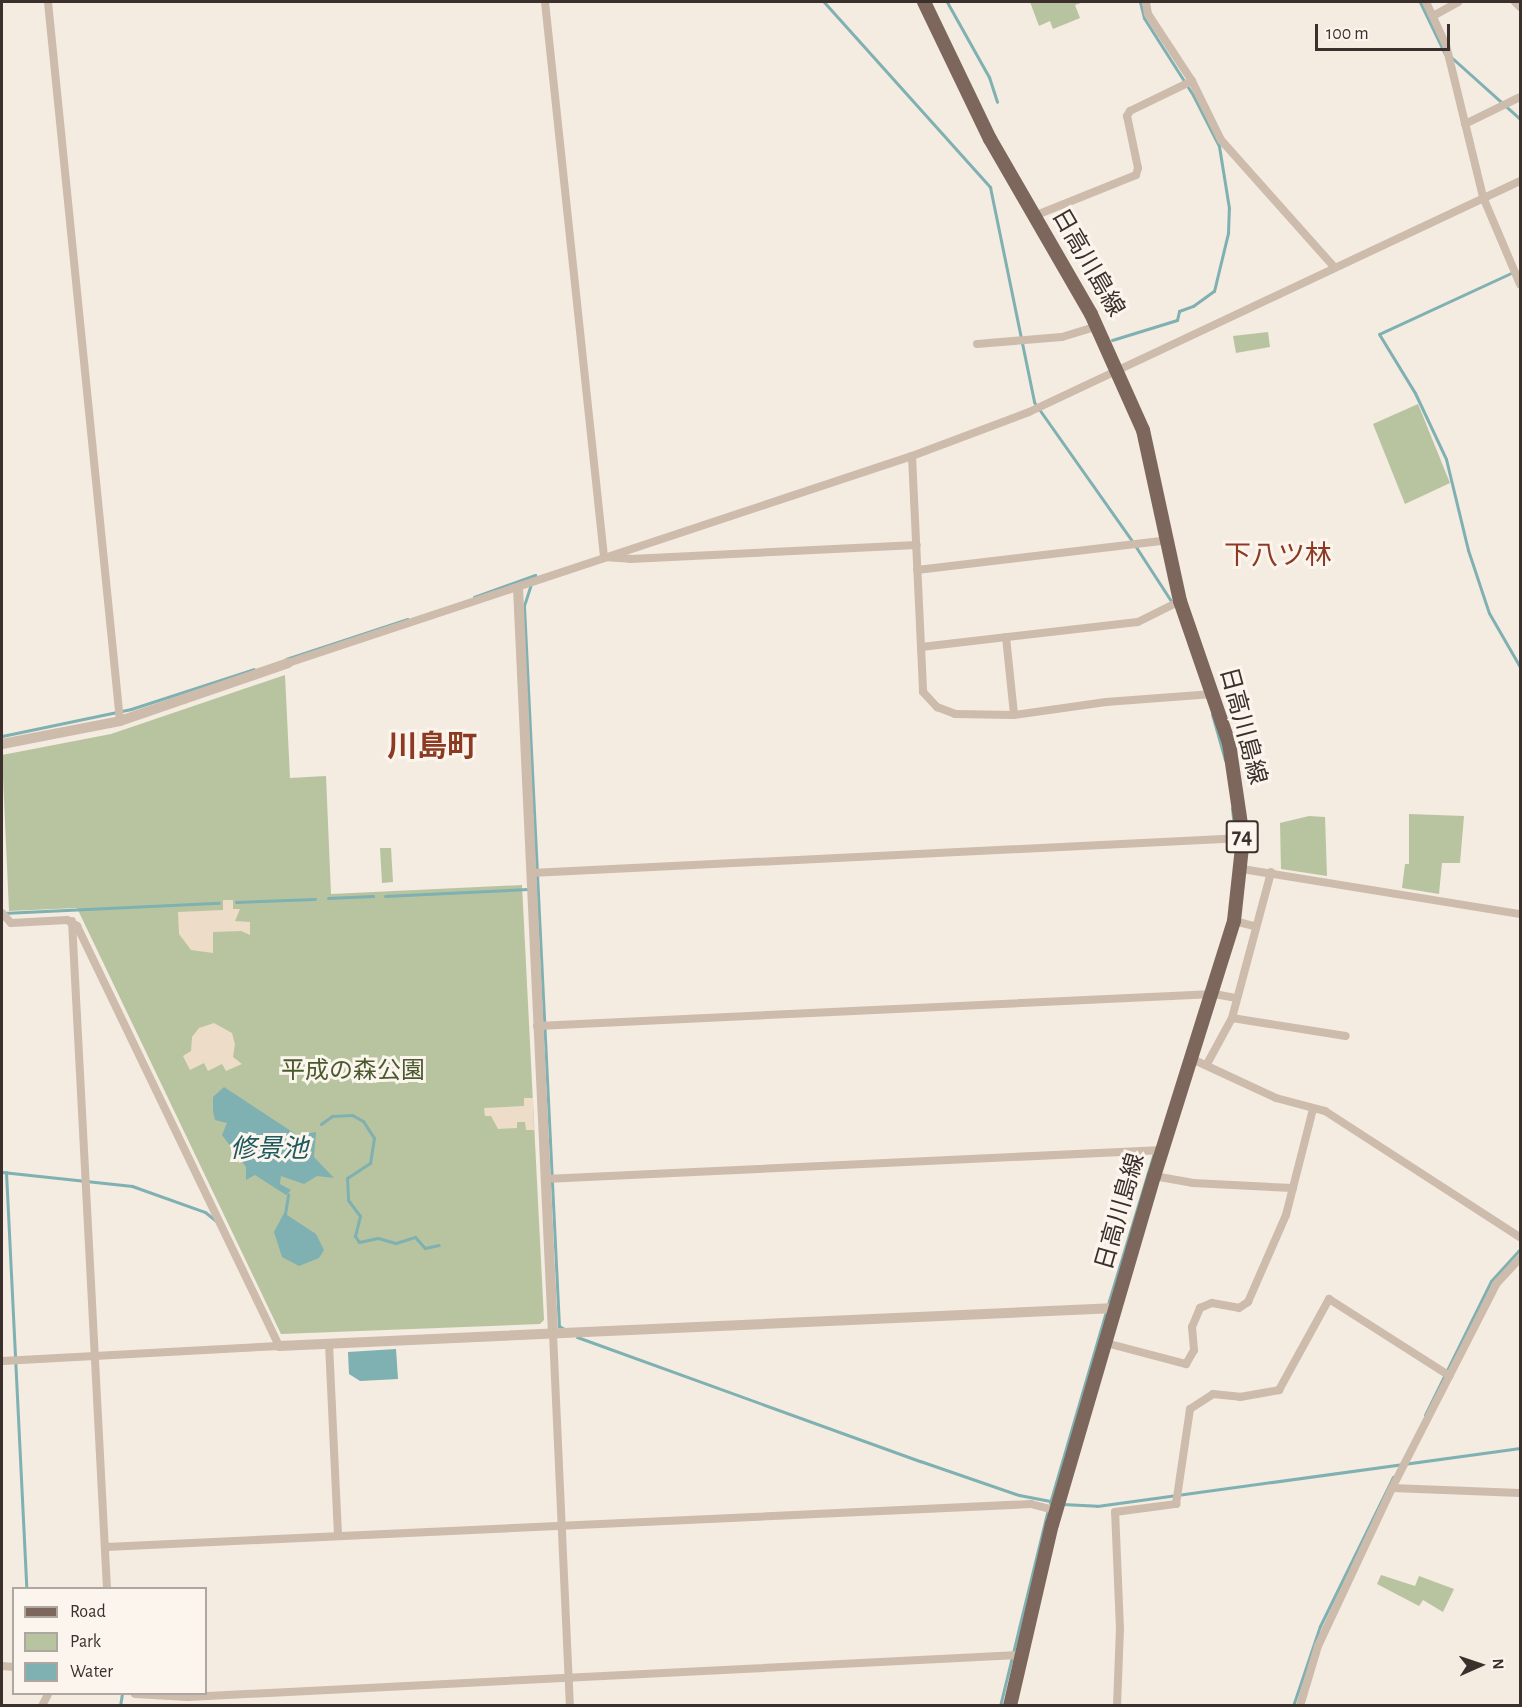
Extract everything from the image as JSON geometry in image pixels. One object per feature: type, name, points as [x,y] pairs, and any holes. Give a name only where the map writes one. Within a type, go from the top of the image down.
[{"type":"main road","name":"日高川島線","points":[[924,2],[990,139],[1098,326],[1118,367],[1143,430],[1180,601],[1213,694],[1233,761],[1243,837],[1242,869],[1234,921],[1214,994],[1154,1176],[1057,1511],[1020,1655],[1010,1706]]},
{"type":"street","points":[[48,2],[120,721]]},
{"type":"street","points":[[545,2],[604,557]]},
{"type":"street","points":[[1146,2],[1148,14],[1192,81],[1221,140],[1334,267]]},
{"type":"street","points":[[1426,2],[1446,45],[1483,197],[1521,284]]},
{"type":"street","points":[[1433,16],[1458,2]]},
{"type":"street","points":[[1515,2],[1521,7]]},
{"type":"street","points":[[1034,216],[1136,175],[1138,168],[1127,116],[1130,111],[1192,81]]},
{"type":"street","points":[[1465,124],[1521,97]]},
{"type":"street","points":[[2,744],[120,721],[604,557],[912,456],[1029,412],[1118,367],[1521,181]]},
{"type":"street","points":[[977,344],[1062,337],[1098,326]]},
{"type":"street","points":[[912,456],[923,692],[937,707],[956,714],[1014,715],[1106,702],[1213,694]]},
{"type":"street","points":[[917,570],[1167,540]]},
{"type":"street","points":[[604,557],[630,559],[917,545]]},
{"type":"street","points":[[518,588],[570,1706]]},
{"type":"street","points":[[921,647],[1138,621],[1180,601]]},
{"type":"street","points":[[1006,637],[1014,715]]},
{"type":"street","points":[[531,873],[1243,837]]},
{"type":"street","points":[[1242,869],[1521,914]]},
{"type":"street","points":[[1207,1064],[1232,1018],[1254,926],[1271,872]]},
{"type":"street","points":[[2,913],[11,923],[72,921]]},
{"type":"street","points":[[72,921],[279,1346]]},
{"type":"street","points":[[72,921],[93,1356],[107,1587]]},
{"type":"street","points":[[1234,921],[1254,926]]},
{"type":"street","points":[[537,1026],[1214,994],[1236,998]]},
{"type":"street","points":[[1232,1018],[1346,1036]]},
{"type":"street","points":[[1192,1059],[1276,1098],[1325,1111],[1521,1237]]},
{"type":"street","points":[[1106,1343],[1186,1364],[1194,1350],[1192,1327],[1200,1308],[1212,1303],[1239,1308],[1252,1295],[1278,1239],[1313,1109]]},
{"type":"street","points":[[545,1179],[1163,1150]]},
{"type":"street","points":[[1154,1176],[1193,1184],[1293,1188]]},
{"type":"street","points":[[1300,1706],[1318,1646],[1392,1488],[1497,1283],[1521,1258]]},
{"type":"street","points":[[1117,1706],[1120,1629],[1115,1512],[1176,1504],[1190,1408],[1213,1394],[1240,1397],[1280,1390],[1329,1299],[1450,1376]]},
{"type":"street","points":[[2,1361],[279,1346],[1116,1308]]},
{"type":"street","points":[[329,1344],[338,1535]]},
{"type":"street","points":[[1392,1488],[1521,1493]]},
{"type":"street","points":[[106,1548],[338,1535],[1031,1504],[1057,1511]]},
{"type":"street","points":[[142,1695],[187,1702],[1020,1655]]},
{"type":"green space","points":[[1030,2],[1084,2],[1075,5],[1080,18],[1053,29],[1050,21],[1039,26]]},
{"type":"green space","points":[[1268,332],[1270,347],[1236,353],[1233,336]]},
{"type":"green space","points":[[1418,404],[1450,483],[1405,504],[1373,424]]},
{"type":"green space","name":"平成の森公園","points":[[285,675],[290,778],[326,776],[331,894],[522,885],[544,1320],[540,1324],[281,1334],[77,908],[9,911],[2,755],[111,734]]},
{"type":"green space","points":[[1409,814],[1464,816],[1460,863],[1442,863],[1439,894],[1402,888],[1405,864],[1409,864]]},
{"type":"green space","points":[[1309,816],[1325,817],[1327,876],[1281,869],[1280,823]]},
{"type":"green space","points":[[380,848],[391,848],[393,882],[382,883]]},
{"type":"green space","points":[[1381,1575],[1415,1586],[1419,1576],[1454,1589],[1443,1612],[1423,1600],[1419,1606],[1377,1584]]},
{"type":"shaded area","points":[[223,900],[233,900],[233,909],[240,909],[235,921],[250,922],[250,935],[241,931],[213,932],[213,953],[191,950],[179,934],[178,912],[223,910]]},
{"type":"shaded area","points":[[214,1023],[232,1033],[235,1044],[233,1057],[242,1064],[226,1071],[222,1064],[208,1071],[204,1063],[190,1070],[183,1056],[191,1051],[192,1037],[199,1028]]},
{"type":"shaded area","points":[[524,1098],[533,1098],[534,1130],[526,1130],[525,1122],[517,1122],[517,1128],[498,1129],[491,1116],[485,1116],[484,1108],[524,1106]]},
{"type":"water","name":"修景池","points":[[224,1087],[297,1135],[316,1132],[314,1157],[334,1178],[317,1176],[304,1184],[281,1176],[280,1184],[291,1190],[286,1195],[255,1175],[246,1180],[246,1167],[222,1135],[227,1123],[215,1120],[213,1097]]},
{"type":"water","points":[[284,1213],[316,1234],[324,1250],[319,1258],[299,1266],[282,1257],[274,1232]]},
{"type":"water","points":[[396,1349],[398,1379],[360,1381],[349,1374],[348,1352]]},
{"type":"waterway","points":[[824,2],[990,187],[1034,402],[1132,541]]},
{"type":"waterway","points":[[947,2],[989,77],[997,102]]},
{"type":"waterway","points":[[1112,340],[1177,320],[1179,311],[1193,306],[1214,291],[1228,233],[1229,208],[1219,146],[1193,95],[1144,18],[1140,2]]},
{"type":"waterway","points":[[1420,2],[1445,54]]},
{"type":"waterway","points":[[1451,57],[1520,119]]},
{"type":"waterway","points":[[1511,273],[1379,334],[1415,393],[1446,459],[1468,550],[1489,613],[1520,667]]},
{"type":"waterway","points":[[1136,547],[1173,604]]},
{"type":"waterway","points":[[474,597],[535,575],[534,578]]},
{"type":"waterway","points":[[531,584],[524,606],[559,1326],[564,1329]]},
{"type":"waterway","points":[[286,659],[408,619]]},
{"type":"waterway","points":[[2,736],[131,709],[254,669]]},
{"type":"waterway","points":[[1212,714],[1225,760]]},
{"type":"waterway","points":[[1232,808],[1235,837]]},
{"type":"waterway","points":[[385,896],[528,889]]},
{"type":"waterway","points":[[328,898],[373,896]]},
{"type":"waterway","points":[[236,902],[315,899]]},
{"type":"waterway","points":[[3,913],[219,903]]},
{"type":"waterway","points":[[321,1124],[332,1116],[352,1115],[363,1121],[374,1138],[370,1163],[347,1178],[348,1200],[360,1216],[355,1236],[359,1242],[378,1238],[396,1243],[415,1237],[425,1248],[439,1245]]},
{"type":"waterway","points":[[1108,1304],[1154,1153]]},
{"type":"waterway","points":[[2,1172],[132,1186],[205,1212],[216,1221]]},
{"type":"waterway","points":[[6,1172],[26,1587]]},
{"type":"waterway","points":[[285,1214],[288,1194]]},
{"type":"waterway","points":[[1425,1415],[1491,1281],[1520,1249]]},
{"type":"waterway","points":[[1050,1503],[1106,1311]]},
{"type":"waterway","points":[[577,1337],[920,1461],[1019,1495],[1055,1502]]},
{"type":"waterway","points":[[1062,1504],[1097,1506],[1520,1448]]},
{"type":"waterway","points":[[1293,1706],[1320,1626],[1393,1477]]},
{"type":"waterway","points":[[1000,1706],[1048,1509]]},
{"type":"waterway","points":[[120,1706],[122,1695]]},
{"type":"district","name":"下八ツ林","points":[[1278,556]]},
{"type":"district","name":"川島町","points":[[432,747]]}]
